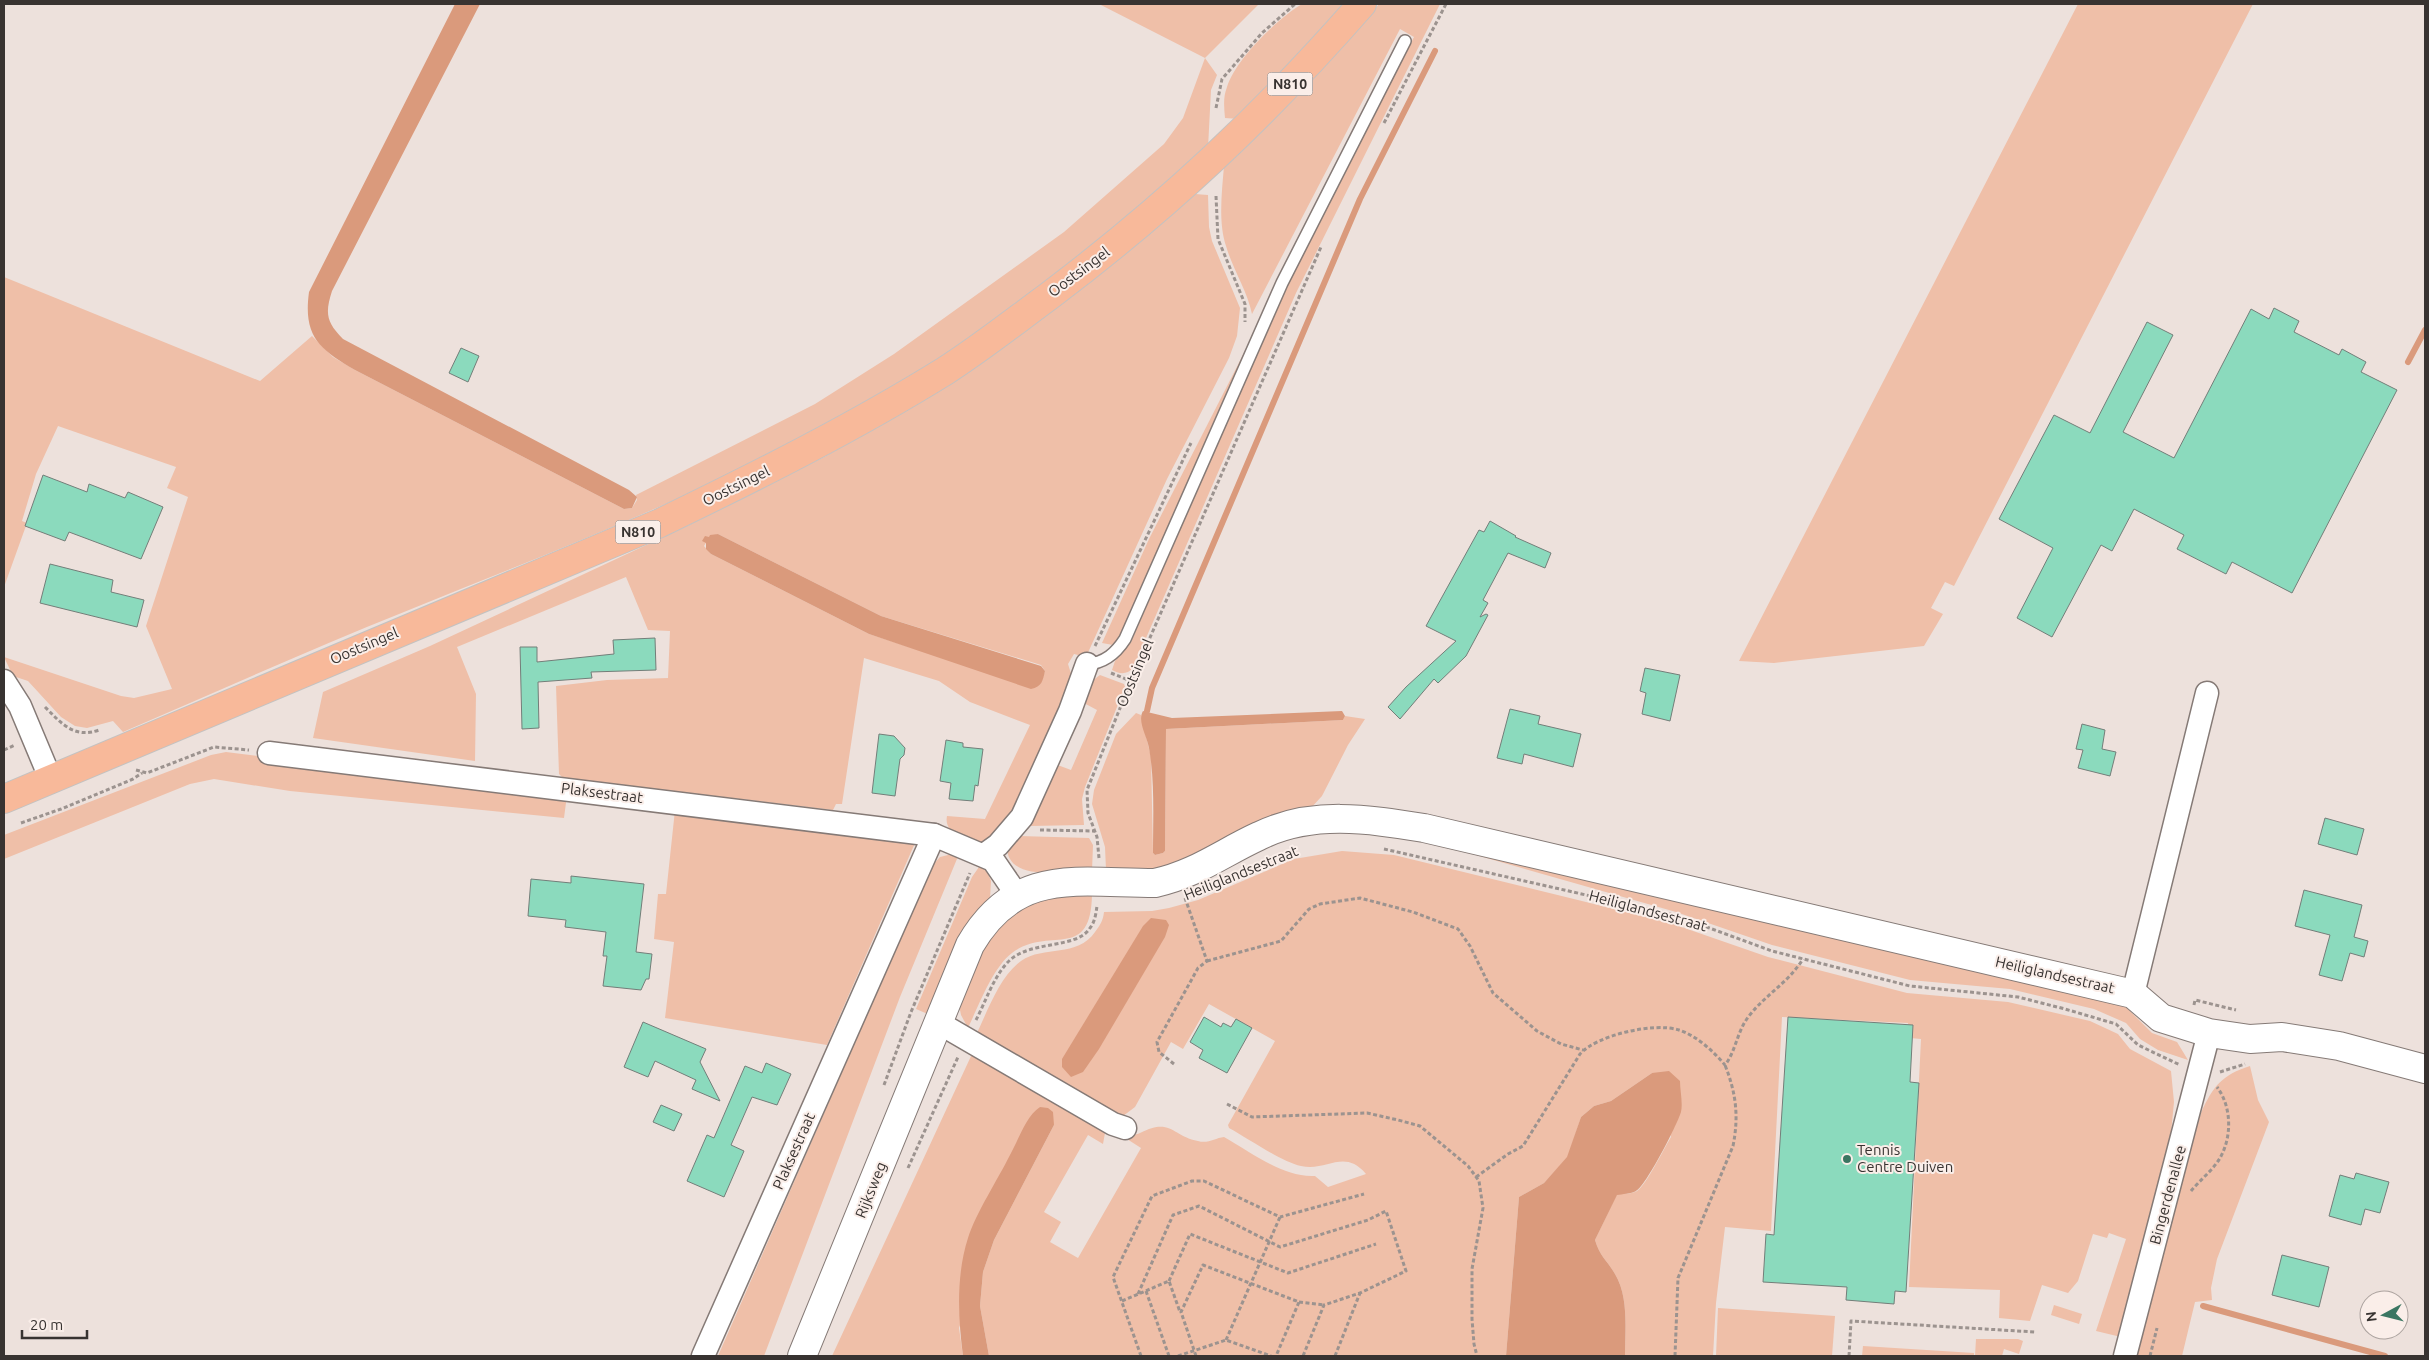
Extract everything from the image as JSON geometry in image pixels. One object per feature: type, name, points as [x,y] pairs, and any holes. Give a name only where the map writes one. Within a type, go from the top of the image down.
[{"type":"main road","name":"Oostsingel","points":[[4,799],[356,649],[660,523],[858,423],[946,370],[1001,332],[1153,214],[1265,110],[1362,4]]},
{"type":"street","points":[[984,855],[998,845],[1013,830],[1022,817],[1043,774],[1087,664]]},
{"type":"street","points":[[4,680],[20,706],[52,780]]},
{"type":"street","name":"Heiliglandsestraat","points":[[2133,994],[2207,693]]},
{"type":"street","name":"Plaksestraat","points":[[269,753],[934,835],[992,860],[1017,895]]},
{"type":"street","name":"Heiliglandsestraat","points":[[1017,895],[1045,884],[1062,882],[1155,883],[1191,873],[1275,828],[1312,820],[1367,819],[1470,838],[2133,994],[2161,1018],[2209,1033],[2250,1039],[2282,1036],[2339,1046],[2425,1069]]},
{"type":"street","name":"Plaksestraat","points":[[703,1356],[934,835]]},
{"type":"street","name":"Rijksweg","points":[[802,1356],[970,945],[992,915],[1017,895]]},
{"type":"street","points":[[939,1024],[1113,1124],[1125,1128]]},
{"type":"street","name":"Bingerdenallee","points":[[2125,1356],[2212,1075],[2209,1033]]},
{"type":"lane","points":[[1087,664],[1105,660],[1118,650],[1125,639],[1273,301],[1405,41]]},
{"type":"path","points":[[1216,108],[1222,79],[1262,33],[1295,4]]},
{"type":"path","points":[[1380,131],[1446,4]]},
{"type":"path","points":[[1216,196],[1218,239],[1245,304],[1245,329]]},
{"type":"path","name":"Oostsingel","points":[[1013,830],[1094,831],[1086,805],[1087,790],[1135,672],[1323,244]]},
{"type":"path","points":[[1087,664],[1139,549],[1193,440]]},
{"type":"path","points":[[21,823],[133,780],[142,773]]},
{"type":"path","name":"Heiliglandsestraat","points":[[1382,848],[1674,915],[1772,951],[1910,986],[2018,997],[2065,1009],[2116,1024],[2138,1045],[2177,1064],[2212,1075]]},
{"type":"path","name":"Heiliglandsestraat","points":[[1178,898],[1190,895]]},
{"type":"path","points":[[1185,897],[1207,960]]},
{"type":"path","points":[[1174,1064],[1159,1052],[1157,1042],[1198,968],[1207,960],[1281,941],[1309,909],[1320,904],[1360,898],[1413,912],[1458,929],[1470,946],[1493,993],[1537,1031],[1561,1044],[1583,1050]]},
{"type":"path","name":"Rijksweg","points":[[904,1176],[966,1040],[1003,968],[1011,960],[1031,948],[1070,941],[1083,936],[1090,929],[1098,905],[1106,905]]},
{"type":"path","points":[[1725,1065],[1732,1056],[1738,1035],[1748,1017],[1788,980],[1803,959]]},
{"type":"path","points":[[1476,1177],[1508,1154],[1523,1146],[1587,1046],[1631,1031],[1656,1028],[1678,1030],[1696,1038],[1725,1065],[1734,1088],[1736,1128],[1734,1146],[1678,1278],[1675,1356]]},
{"type":"path","points":[[2189,1200],[2191,1191],[2219,1159],[2226,1145],[2229,1117],[2224,1096],[2212,1075],[2251,1062]]},
{"type":"path","points":[[1228,1104],[1252,1117],[1367,1113],[1420,1126],[1468,1166],[1480,1181],[1483,1208],[1472,1269],[1472,1319],[1477,1356]]},
{"type":"path","points":[[1141,1356],[1113,1277],[1152,1196],[1192,1181],[1204,1181],[1280,1217],[1364,1194]]},
{"type":"path","points":[[1138,1294],[1173,1215],[1199,1206],[1280,1247],[1368,1220],[1386,1211],[1406,1271],[1360,1293],[1324,1305],[1299,1302],[1203,1264],[1181,1312]]},
{"type":"path","points":[[1226,1340],[1280,1217]]},
{"type":"path","points":[[1122,1302],[1169,1281],[1190,1234],[1288,1273],[1376,1244]]},
{"type":"path","points":[[1169,1281],[1196,1356]]},
{"type":"path","points":[[1146,1291],[1169,1356]]},
{"type":"path","points":[[1335,1356],[1360,1293]]},
{"type":"path","points":[[1276,1356],[1299,1302]]},
{"type":"path","points":[[1303,1356],[1324,1305]]},
{"type":"path","points":[[2150,1356],[2159,1320]]},
{"type":"path","points":[[1849,1356],[1852,1322],[2036,1332]]},
{"type":"path","points":[[1178,1356],[1226,1340],[1271,1356]]},
{"type":"shaded area","points":[[455,4],[480,4],[332,291],[328,305],[328,317],[333,327],[343,339],[629,490],[637,497],[632,508],[624,509],[355,370],[323,348],[311,330],[308,307],[309,292]]},
{"type":"shaded area","points":[[1099,4],[1259,4],[1205,58]]},
{"type":"shaded area","points":[[1302,4],[1346,4],[1239,119],[1225,118],[1224,102],[1226,91],[1239,64],[1270,29]]},
{"type":"shaded area","points":[[1379,4],[1440,4],[1296,293],[1133,668],[1126,673],[1112,670],[1115,661],[1131,642],[1287,286],[1414,37],[1400,29],[1252,314],[1247,297],[1229,255],[1222,227],[1221,206],[1224,166],[1353,34]]},
{"type":"shaded area","points":[[2078,4],[2253,4],[1954,586],[1945,582],[1931,608],[1943,614],[1924,646],[1774,663],[1739,661]]},
{"type":"shaded area","points":[[1205,58],[1217,75],[1211,90],[1208,148],[1077,258],[986,326],[891,388],[789,445],[735,472],[626,521],[333,641],[123,732],[113,721],[87,728],[75,726],[61,717],[28,681],[13,676],[4,657],[121,696],[134,698],[172,689],[146,626],[188,497],[167,488],[176,467],[58,426],[36,474],[22,521],[27,523],[4,587],[4,277],[260,381],[312,336],[333,357],[355,370],[624,509],[632,508],[637,500],[636,495],[815,404],[894,354],[1064,232],[1164,144],[1183,118]]},
{"type":"shaded area","points":[[1195,194],[1208,195],[1209,227],[1212,241],[1240,308],[1237,336],[1229,358],[1167,479],[1086,657],[1074,654],[1068,664],[1073,680],[1011,822],[983,844],[953,832],[947,823],[947,816],[985,819],[1030,725],[970,702],[939,681],[864,658],[842,804],[836,804],[833,810],[563,778],[559,774],[556,686],[607,680],[668,678],[670,631],[648,630],[626,577],[457,647],[476,694],[475,761],[313,738],[323,692],[430,646],[689,525],[826,456],[903,410]],"holes":[[[718,534],[881,616],[1041,665],[1045,671],[1043,677],[977,669],[869,634],[711,554],[704,546],[709,538]]]},
{"type":"shaded area","points":[[1247,347],[1120,635],[1113,645],[1102,643],[1149,539]]},
{"type":"shaded area","points":[[718,534],[881,616],[1041,666],[1045,671],[1043,680],[1038,687],[1031,689],[869,634],[711,554],[706,549],[706,543],[702,541],[705,536],[709,537],[710,535]]},
{"type":"shaded area","points":[[1100,675],[1124,684],[1125,687],[1085,787],[1082,799],[1084,825],[1030,826],[1029,823],[1055,764],[1071,770],[1097,710],[1082,702],[1092,681]]},
{"type":"shaded area","points":[[1143,711],[1172,718],[1342,711],[1345,716],[1343,720],[1166,729],[1165,851],[1155,855],[1153,853],[1152,774],[1149,748],[1141,719]]},
{"type":"shaded area","points":[[1136,713],[1141,715],[1151,757],[1153,853],[1155,855],[1165,851],[1166,729],[1343,720],[1345,716],[1365,719],[1348,745],[1322,796],[1310,809],[1161,871],[1106,870],[1105,847],[1092,804],[1094,790],[1116,734]]},
{"type":"shaded area","points":[[226,752],[567,795],[564,818],[290,791],[214,779],[190,784],[4,859],[4,835],[211,755]]},
{"type":"shaded area","points":[[675,810],[915,843],[827,1045],[665,1018],[674,942],[654,939],[658,894],[666,894]]},
{"type":"shaded area","points":[[1019,836],[1089,838],[1093,845],[1092,871],[1047,873],[1025,870],[1016,866],[1010,859],[1008,849]]},
{"type":"shaded area","points":[[1342,851],[1394,855],[1582,901],[1673,924],[1768,957],[1907,993],[2008,1002],[2090,1021],[2118,1034],[2130,1049],[2171,1071],[2174,1102],[2171,1133],[2121,1337],[2096,1331],[2126,1239],[2109,1233],[2107,1238],[2093,1234],[2078,1281],[2068,1293],[2042,1285],[2030,1321],[1999,1318],[2000,1290],[1909,1287],[1921,1039],[1910,1038],[1908,1023],[1782,1017],[1771,1231],[1725,1227],[1716,1303],[1713,1356],[1625,1356],[1625,1314],[1622,1293],[1615,1274],[1601,1255],[1595,1240],[1617,1194],[1633,1193],[1641,1187],[1671,1137],[1652,1073],[1611,1101],[1594,1106],[1581,1117],[1568,1157],[1544,1183],[1519,1197],[1506,1356],[989,1356],[980,1306],[983,1272],[994,1240],[1054,1125],[1040,1107],[959,1328],[963,1356],[832,1356],[972,1054],[1103,1128],[1105,1133],[1103,1144],[1088,1135],[1044,1212],[1061,1222],[1050,1242],[1078,1258],[1141,1148],[1127,1139],[1150,1129],[1165,1127],[1189,1139],[1202,1142],[1224,1137],[1268,1163],[1291,1173],[1315,1176],[1328,1187],[1366,1174],[1358,1166],[1343,1162],[1310,1167],[1293,1164],[1229,1128],[1228,1125],[1275,1041],[1209,1004],[1183,1049],[1171,1042],[1135,1107],[1123,1116],[1116,1115],[975,1037],[994,996],[1013,968],[1030,956],[1070,948],[1088,940],[1100,925],[1104,912],[1152,911],[1169,908],[1198,900],[1294,859]]},
{"type":"shaded area","points":[[1469,853],[1814,925],[2125,1006],[2152,1033],[2177,1042],[2188,1060],[2158,1050],[2140,1039],[2126,1023],[2094,1009],[2010,989],[1910,980],[1772,945],[1676,912]]},
{"type":"shaded area","points":[[959,854],[900,997],[764,1356],[718,1356],[932,866],[940,857]]},
{"type":"shaded area","points":[[979,867],[986,868],[991,881],[990,899],[972,921],[930,1015],[916,1009],[972,877]]},
{"type":"shaded area","points":[[1092,894],[1090,915],[1084,928],[1076,936],[1026,945],[1005,959],[992,977],[968,1028],[961,1015],[959,1005],[976,957],[1005,917],[1051,896]]},
{"type":"shaded area","points":[[1151,918],[1166,920],[1169,925],[1165,937],[1099,1049],[1083,1072],[1071,1077],[1062,1067],[1062,1059],[1143,926]]},
{"type":"shaded area","points":[[2250,1066],[2258,1100],[2269,1122],[2217,1259],[2211,1288],[2212,1300],[2195,1302],[2182,1356],[2135,1356],[2164,1241],[2201,1113],[2214,1089],[2225,1078],[2240,1069]]},
{"type":"shaded area","points":[[1669,1071],[1680,1081],[1682,1108],[1678,1119],[1661,1154],[1641,1187],[1636,1191],[1617,1195],[1595,1240],[1601,1255],[1615,1274],[1622,1293],[1625,1314],[1625,1356],[1506,1356],[1519,1197],[1544,1183],[1567,1157],[1581,1117],[1594,1106],[1611,1101],[1652,1073]]},
{"type":"shaded area","points":[[1040,1107],[1048,1108],[1053,1112],[1054,1125],[994,1240],[983,1272],[980,1306],[989,1356],[963,1356],[959,1297],[961,1267],[968,1238],[1023,1129],[1031,1116]]},
{"type":"shaded area","points":[[2054,1305],[2082,1314],[2079,1324],[2051,1315]]},
{"type":"shaded area","points":[[1718,1308],[1835,1316],[1832,1356],[1716,1356]]},
{"type":"shaded area","points":[[1976,1339],[2018,1339],[2023,1341],[2019,1354],[2004,1349],[2002,1356],[1975,1356]]},
{"type":"shaded area","points":[[1863,1346],[1974,1353],[1974,1356],[1862,1356]]},
{"type":"building","points":[[2274,308],[2299,321],[2294,332],[2339,355],[2342,349],[2366,362],[2361,372],[2397,390],[2292,593],[2232,562],[2226,574],[2177,549],[2184,535],[2134,509],[2112,551],[2101,545],[2052,637],[2017,618],[2053,548],[1999,519],[2054,415],[2090,433],[2147,322],[2173,335],[2123,432],[2174,458],[2251,309],[2269,319]]},
{"type":"building","points":[[461,348],[479,356],[468,382],[449,373]]},
{"type":"building","points":[[43,475],[87,492],[89,484],[125,498],[128,492],[163,507],[141,559],[69,532],[65,541],[25,526]]},
{"type":"building","points":[[1490,521],[1515,537],[1551,553],[1545,568],[1508,553],[1483,600],[1488,603],[1480,617],[1488,615],[1466,656],[1438,683],[1434,679],[1400,719],[1388,707],[1406,687],[1456,641],[1426,626],[1479,530],[1484,532]]},
{"type":"building","points":[[50,564],[113,580],[111,592],[144,600],[137,627],[40,603]]},
{"type":"building","points":[[655,638],[656,670],[591,672],[592,678],[538,682],[539,728],[522,729],[520,647],[537,647],[537,662],[614,654],[613,640]]},
{"type":"building","points":[[1645,668],[1680,675],[1670,721],[1642,714],[1646,693],[1640,691]]},
{"type":"building","points":[[1510,709],[1540,716],[1538,724],[1581,734],[1573,767],[1524,754],[1522,764],[1497,758]]},
{"type":"building","points":[[2082,724],[2105,730],[2102,749],[2116,752],[2110,776],[2078,768],[2083,750],[2076,749]]},
{"type":"building","points":[[879,734],[894,736],[905,748],[904,755],[900,759],[895,796],[872,793]]},
{"type":"building","points":[[946,740],[963,743],[963,747],[983,749],[978,786],[975,785],[973,801],[949,799],[951,783],[940,781]]},
{"type":"building","points":[[2325,818],[2364,829],[2357,855],[2318,844]]},
{"type":"building","points":[[571,876],[644,884],[636,952],[652,954],[649,979],[646,979],[641,990],[603,986],[607,956],[603,956],[606,932],[565,927],[566,920],[528,916],[531,879],[571,883]]},
{"type":"building","points":[[2304,890],[2362,905],[2354,937],[2368,941],[2364,957],[2350,953],[2342,981],[2319,975],[2330,935],[2295,926]]},
{"type":"building","points":[[1204,1017],[1221,1027],[1223,1023],[1231,1027],[1236,1019],[1252,1028],[1227,1073],[1199,1058],[1203,1050],[1190,1042]]},
{"type":"building","name":"Tennis Centre Duiven","points":[[1788,1017],[1913,1025],[1910,1082],[1919,1083],[1906,1292],[1895,1291],[1894,1304],[1846,1300],[1847,1287],[1763,1282],[1766,1234],[1774,1235]]},
{"type":"building","points":[[643,1022],[706,1049],[700,1062],[720,1101],[692,1089],[696,1080],[655,1061],[648,1077],[624,1067]]},
{"type":"building","points":[[766,1063],[791,1074],[777,1105],[752,1097],[731,1145],[744,1151],[724,1197],[687,1181],[707,1135],[714,1138],[745,1066],[762,1073]]},
{"type":"building","points":[[661,1105],[682,1114],[674,1131],[653,1122]]},
{"type":"building","points":[[2356,1173],[2389,1182],[2380,1213],[2365,1209],[2361,1225],[2329,1216],[2340,1175],[2354,1179]]},
{"type":"building","points":[[2282,1255],[2329,1267],[2319,1307],[2272,1295]]},
{"type":"waterway","points":[[1147,711],[1152,688],[1360,199],[1435,51]]},
{"type":"waterway","points":[[2408,362],[2425,330]]},
{"type":"waterway","points":[[2203,1306],[2385,1356]]},
{"type":"place","name":"Tennis Centre Duiven","points":[[1847,1159]]}]
